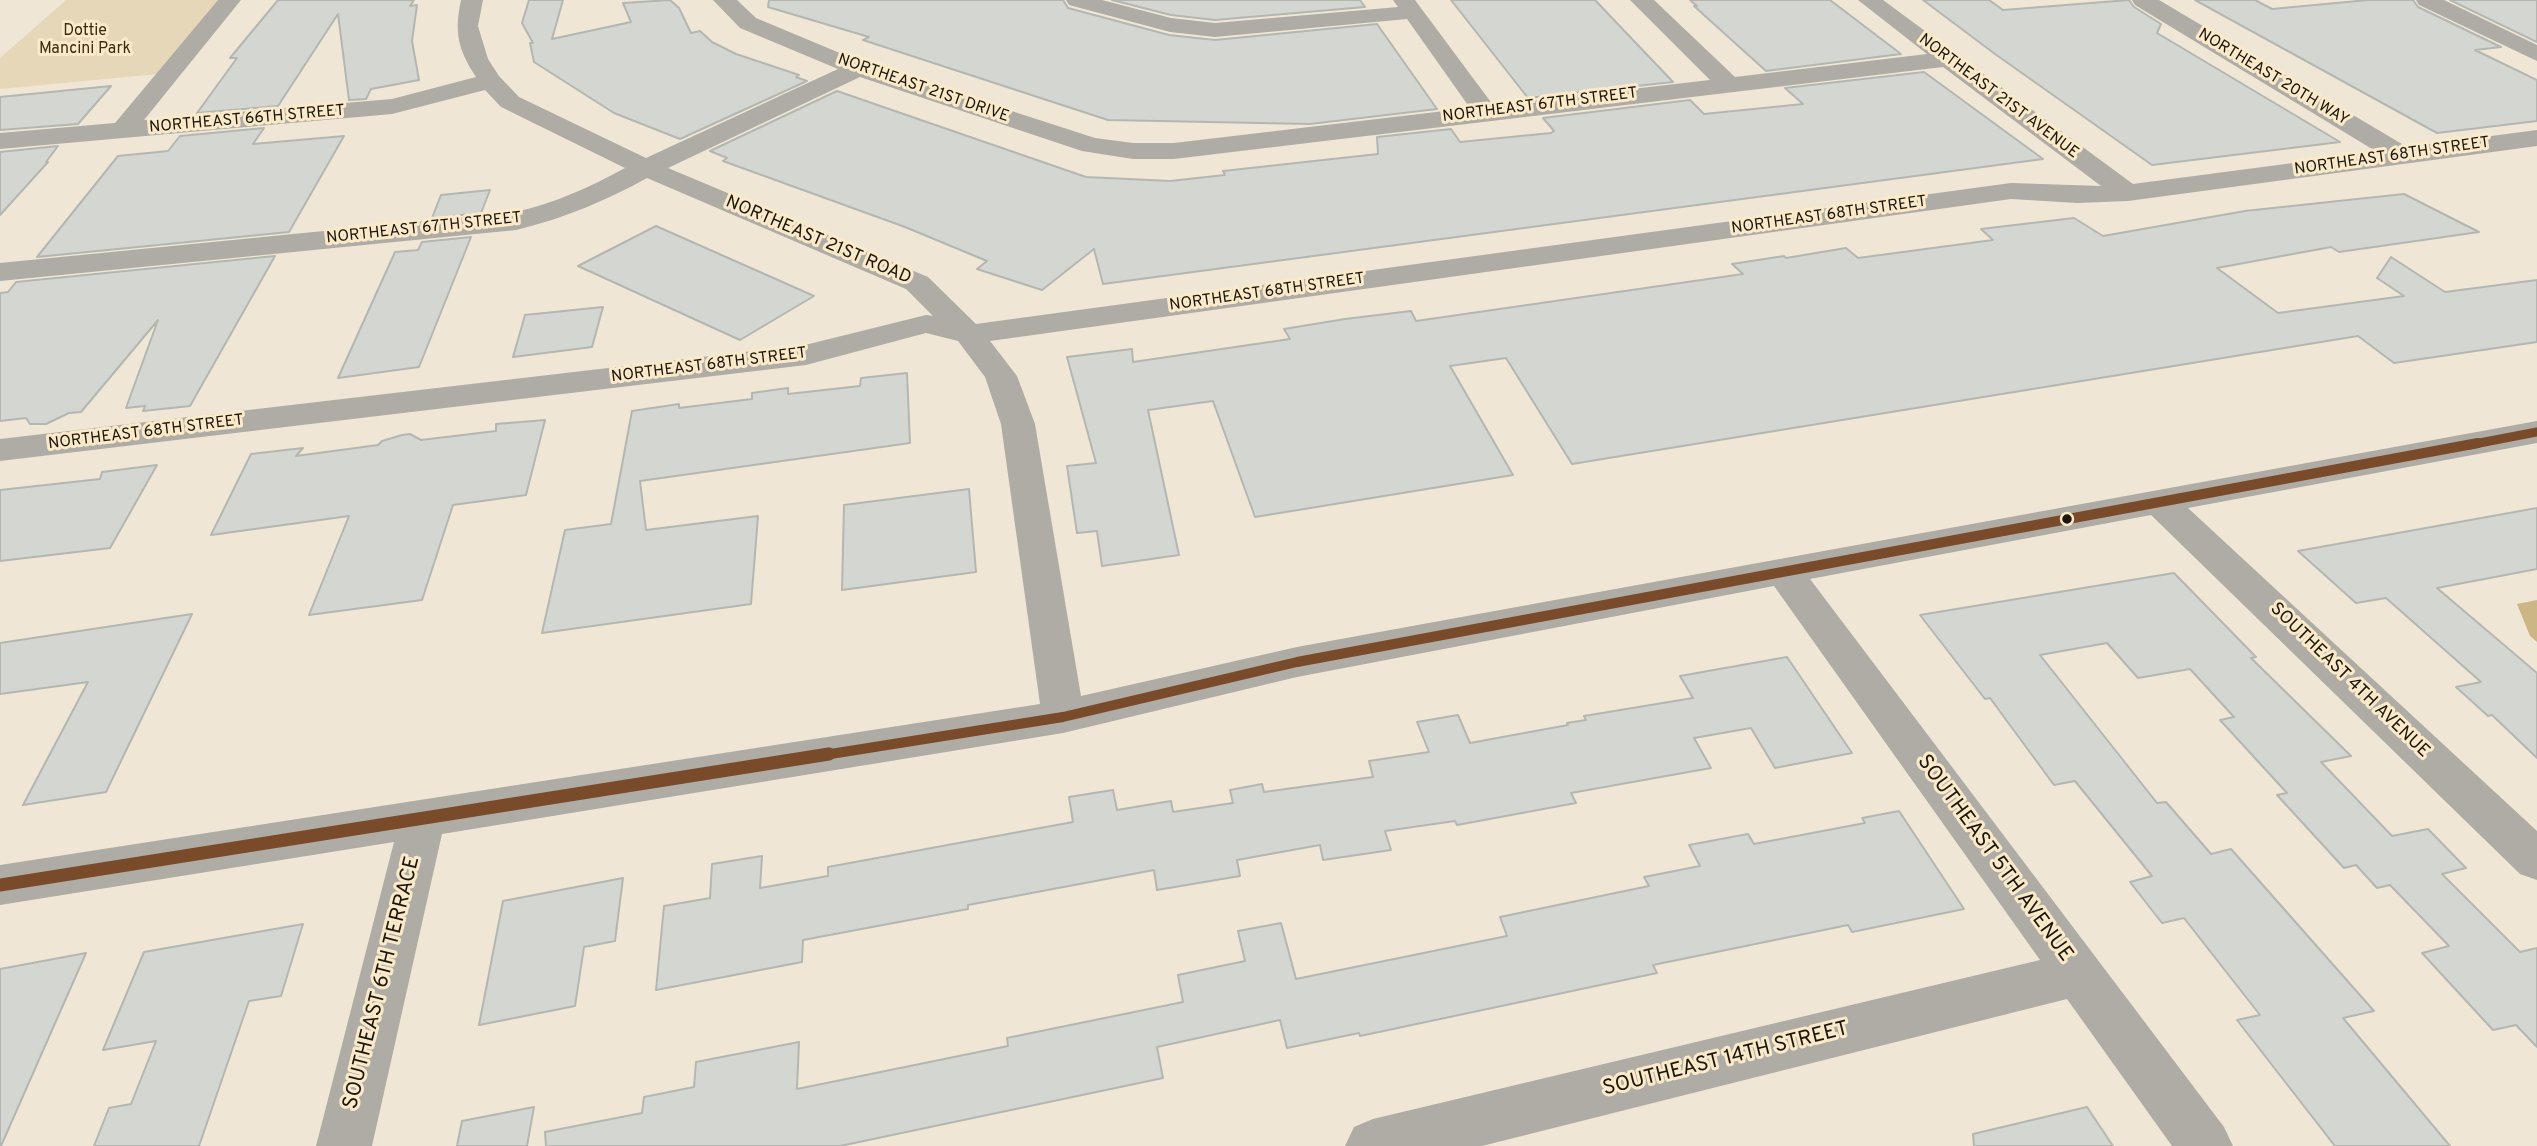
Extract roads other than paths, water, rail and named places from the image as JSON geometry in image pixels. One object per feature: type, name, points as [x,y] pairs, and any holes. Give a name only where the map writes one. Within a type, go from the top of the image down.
[{"type":"street","points":[[122,131],[230,0]]},
{"type":"street","name":"NORTHEAST 21ST ROAD","points":[[472,0],[467,26],[476,60],[510,102],[646,168],[917,283],[969,334],[1001,376],[1018,424],[1063,717]]},
{"type":"street","name":"NORTHEAST 21ST DRIVE","points":[[724,0],[748,23],[858,69],[1091,145],[1133,150]]},
{"type":"street","points":[[1077,0],[1170,25],[1215,30],[1409,6],[1486,113]]},
{"type":"street","points":[[1641,0],[1728,84]]},
{"type":"street","name":"NORTHEAST 21ST AVENUE","points":[[1869,0],[2128,193]]},
{"type":"street","name":"NORTHEAST 20TH WAY","points":[[2144,0],[2403,156]]},
{"type":"street","points":[[2427,0],[2537,54]]},
{"type":"street","name":"NORTHEAST 67TH STREET","points":[[1133,150],[1174,151],[1947,59]]},
{"type":"street","name":"NORTHEAST 67TH STREET","points":[[0,272],[516,221],[554,212],[600,193],[646,168],[858,69]]},
{"type":"street","name":"NORTHEAST 66TH STREET","points":[[0,142],[392,106],[491,81]]},
{"type":"street","name":"NORTHEAST 68TH STREET","points":[[0,450],[806,355],[926,324],[969,334],[2011,191],[2077,195],[2128,193],[2537,138]]},
{"type":"street","points":[[0,885],[1063,717],[1297,662],[2537,432]]},
{"type":"street","name":"SOUTHEAST 4TH AVENUE","points":[[2160,503],[2199,536],[2537,860]]},
{"type":"street","name":"SOUTHEAST 5TH AVENUE","points":[[1783,571],[2205,1146]]},
{"type":"street","name":"SOUTHEAST 6TH TERRACE","points":[[344,1146],[423,819]]},
{"type":"street","name":"SOUTHEAST 14TH STREET","points":[[1373,1146],[2078,974]]},
{"type":"park label","name":"Dottie Mancini Park","points":[[85,41]]}]
